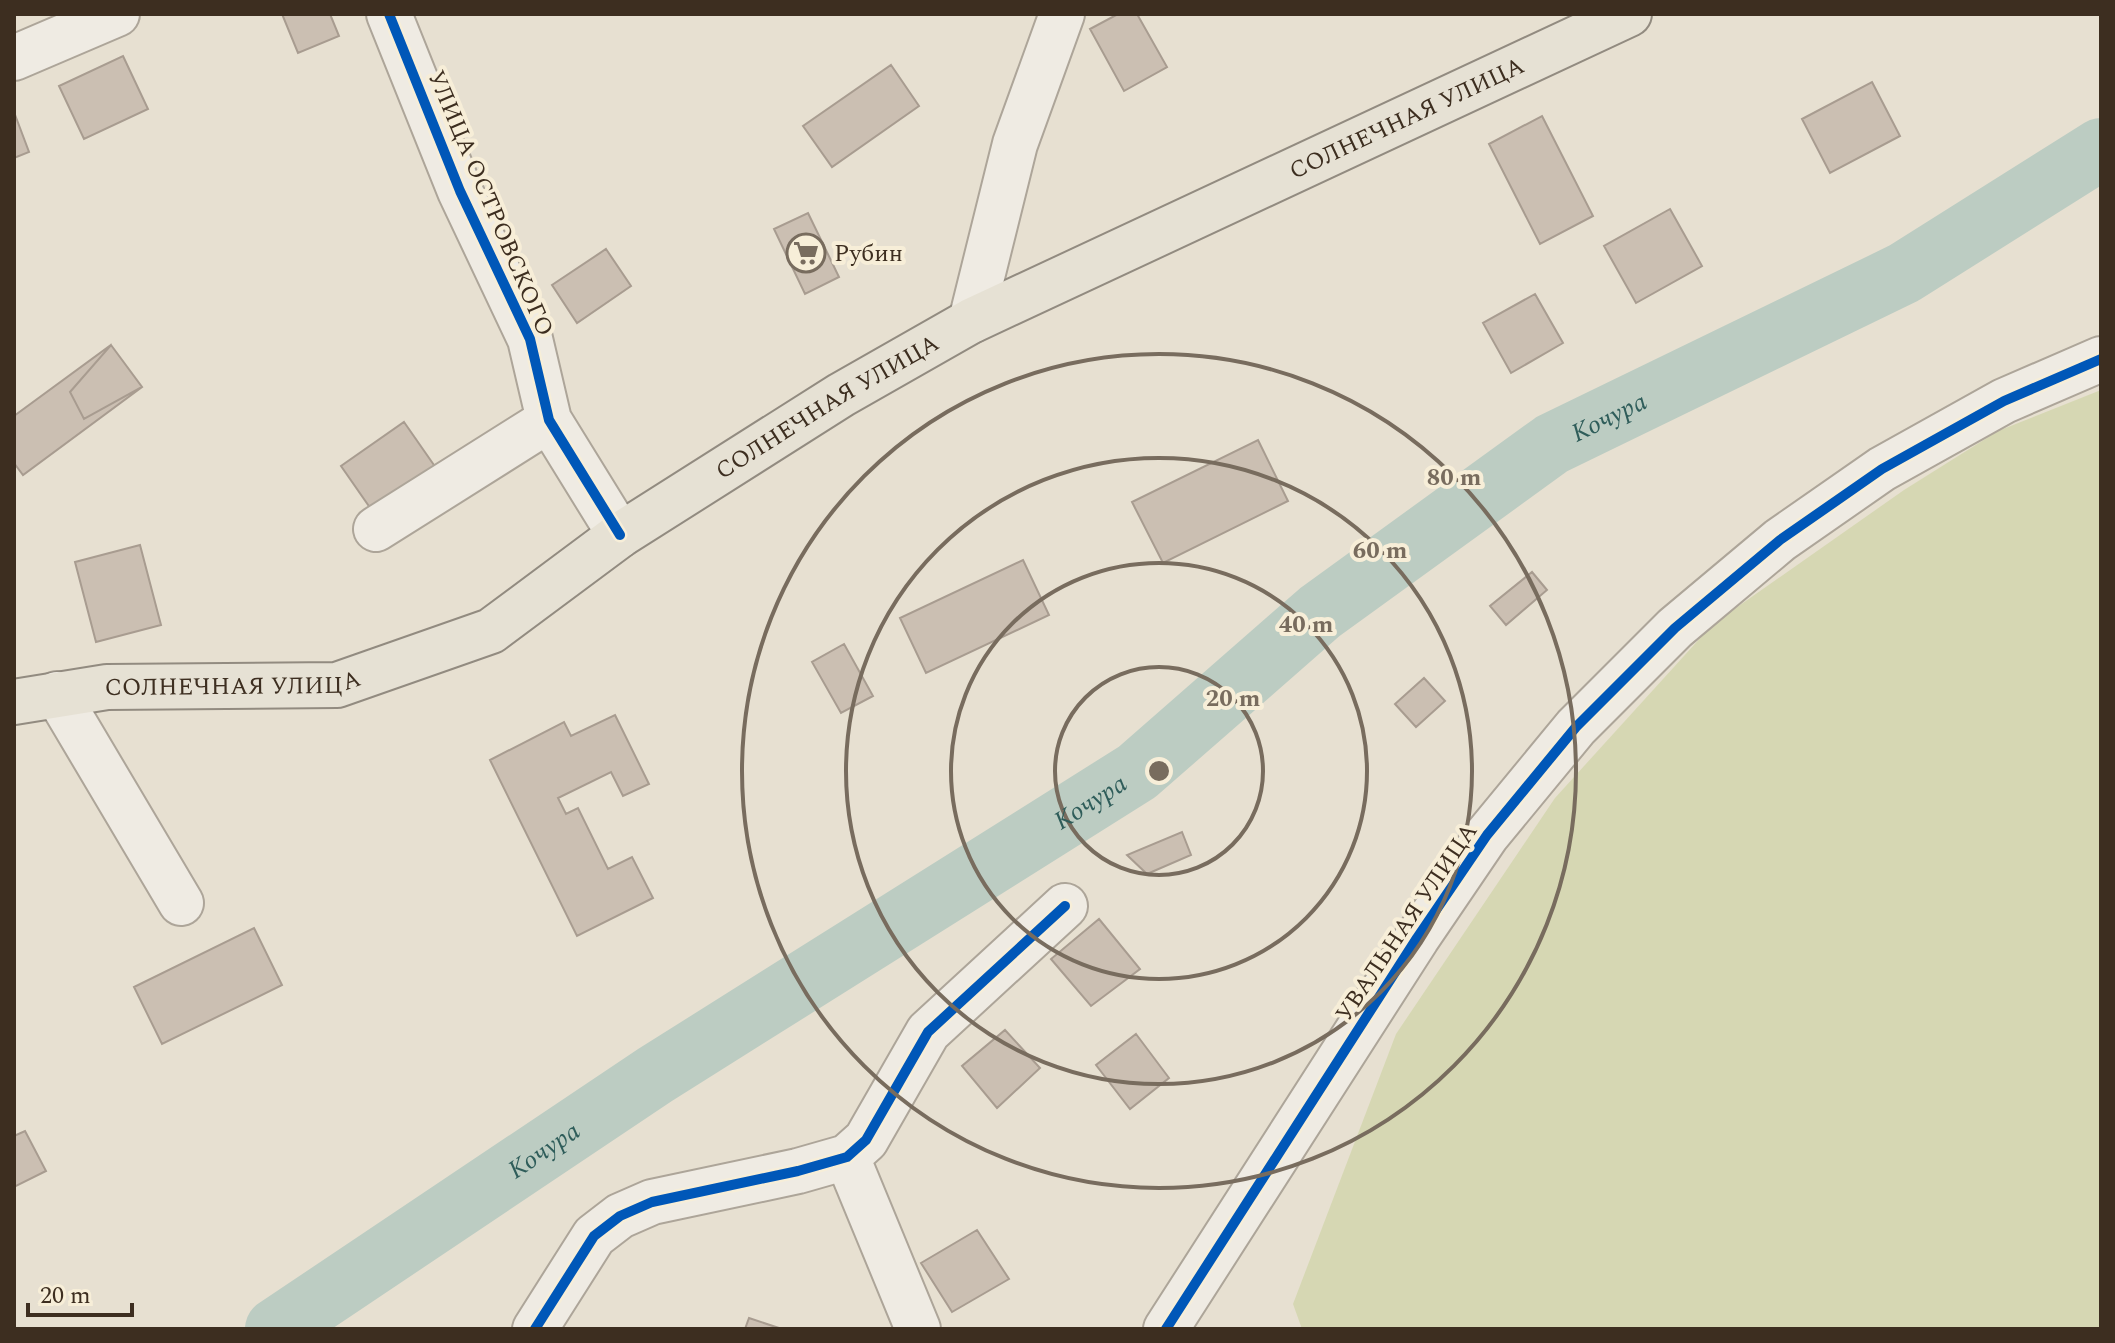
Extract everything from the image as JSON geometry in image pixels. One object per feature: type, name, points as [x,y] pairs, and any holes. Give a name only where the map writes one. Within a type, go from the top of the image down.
[{"type":"main road","name":"СОЛНЕЧНАЯ УЛИЦА","points":[[14,702],[107,687],[337,685],[491,631],[620,535],[841,395],[971,321],[1629,14]]},
{"type":"street","points":[[14,58],[117,14]]},
{"type":"street","name":"УЛИЦА ОСТРОВСКОГО","points":[[389,14],[460,191],[530,339],[549,420],[620,535]]},
{"type":"street","points":[[971,321],[1015,144],[1062,14]]},
{"type":"street","name":"УВАЛЬНАЯ УЛИЦА","points":[[1166,1329],[1487,835],[1576,727],[1675,628],[1793,531],[1896,461],[2004,401],[2101,359]]},
{"type":"street","points":[[376,529],[549,420]]},
{"type":"street","points":[[57,694],[181,903]]},
{"type":"street","points":[[535,1329],[594,1236],[620,1216],[652,1202],[798,1171],[847,1157],[866,1140],[928,1032],[1065,906]]},
{"type":"street","points":[[847,1157],[918,1329]]},
{"type":"green space","points":[[2101,390],[2101,1329],[1302,1329],[1293,1304],[1396,1034],[1555,798],[1713,624],[1904,490],[1998,431]]},
{"type":"building","points":[[282,14],[330,14],[339,36],[298,53]]},
{"type":"building","points":[[1118,14],[1137,14],[1167,67],[1124,91],[1090,29]]},
{"type":"building","points":[[123,56],[148,109],[84,139],[59,86]]},
{"type":"building","points":[[891,65],[919,106],[832,167],[803,126]]},
{"type":"building","points":[[1872,82],[1900,136],[1830,173],[1802,119]]},
{"type":"building","points":[[14,112],[29,152],[14,158]]},
{"type":"building","points":[[1542,116],[1593,216],[1540,244],[1489,144]]},
{"type":"building","points":[[1670,209],[1702,266],[1636,303],[1604,246]]},
{"type":"building","name":"Рубин","points":[[808,213],[839,277],[805,294],[774,229]]},
{"type":"building","points":[[606,249],[631,286],[577,323],[552,285]]},
{"type":"building","points":[[1535,294],[1563,343],[1511,373],[1483,323]]},
{"type":"building","points":[[111,345],[142,387],[23,475],[14,463],[14,416]]},
{"type":"building","points":[[111,345],[142,387],[84,419],[70,392]]},
{"type":"building","points":[[404,422],[436,468],[373,512],[341,466]]},
{"type":"building","points":[[1258,440],[1288,501],[1163,563],[1132,502]]},
{"type":"building","points":[[140,545],[161,625],[96,642],[75,562]]},
{"type":"building","points":[[1023,560],[1049,615],[926,673],[900,618]]},
{"type":"building","points":[[1532,572],[1547,590],[1506,625],[1490,606]]},
{"type":"building","points":[[844,644],[873,696],[841,713],[812,662]]},
{"type":"building","points":[[1424,678],[1445,701],[1416,727],[1395,704]]},
{"type":"building","points":[[615,715],[649,784],[623,796],[611,772],[558,798],[566,814],[578,808],[608,869],[632,857],[653,898],[577,936],[490,760],[564,722],[571,736]]},
{"type":"building","points":[[1182,832],[1191,855],[1147,874],[1127,855]]},
{"type":"building","points":[[1099,919],[1140,969],[1091,1006],[1051,959]]},
{"type":"building","points":[[254,928],[282,985],[162,1044],[134,987]]},
{"type":"building","points":[[1005,1030],[1040,1068],[997,1108],[962,1066]]},
{"type":"building","points":[[1136,1034],[1169,1078],[1130,1109],[1096,1065]]},
{"type":"building","points":[[25,1131],[46,1171],[14,1187],[14,1136]]},
{"type":"building","points":[[977,1230],[1009,1279],[952,1312],[921,1263]]},
{"type":"building","points":[[749,1318],[782,1329],[745,1329]]},
{"type":"waterway","name":"Кочура","points":[[276,1329],[655,1075],[1137,772],[1320,612],[1552,444],[1904,273],[2101,149]]},
{"type":"cycle path","points":[[389,14],[460,191],[530,339],[549,420],[620,535]]},
{"type":"cycle path","points":[[1166,1329],[1417,938],[1487,835],[1576,727],[1675,628],[1780,540],[1882,469],[2004,401],[2101,359]]},
{"type":"cycle path","points":[[535,1329],[594,1236],[620,1216],[652,1202],[798,1171],[847,1157],[866,1140],[928,1032],[1065,906]]},
{"type":"place","name":"Рубин","points":[[806,253]]}]
